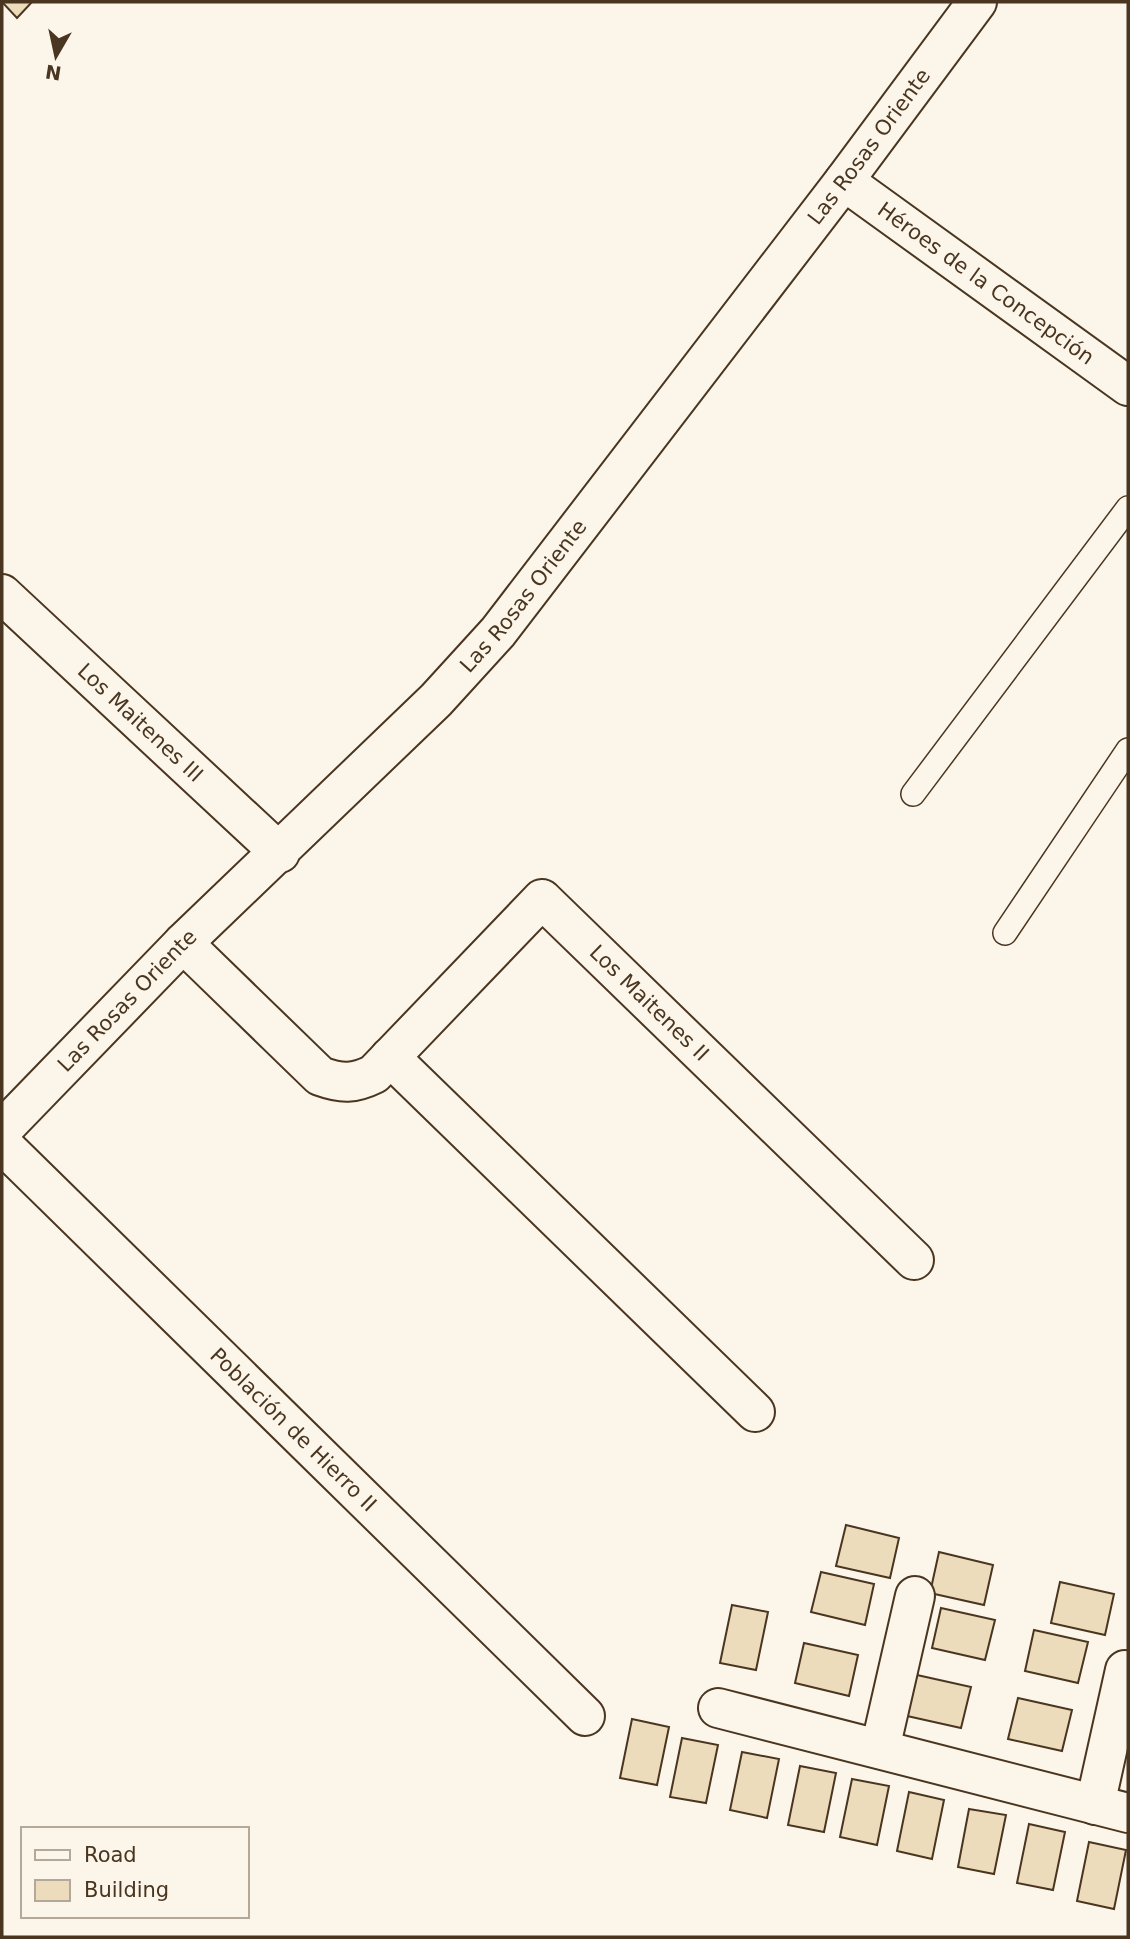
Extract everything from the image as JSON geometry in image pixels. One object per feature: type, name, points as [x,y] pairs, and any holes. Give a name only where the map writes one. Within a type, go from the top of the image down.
[{"type":"street","name":"Las Rosas Oriente","points":[[2,1130],[183,943],[280,853],[436,700],[498,632],[844,181],[977,2]]},
{"type":"street","name":"Héroes de la Concepción","points":[[844,181],[1128,386]]},
{"type":"street","name":"Los Maitenes III","points":[[2,594],[280,853]]},
{"type":"street","name":"Los Maitenes II","points":[[183,943],[320,1076],[337,1082],[355,1083],[374,1074],[542,899],[914,1259]]},
{"type":"street","points":[[390,1056],[755,1412]]},
{"type":"street","name":"Población de Hierro II","points":[[2,1144],[585,1716]]},
{"type":"street","points":[[880,1749],[915,1596]]},
{"type":"street","points":[[718,1708],[1112,1809],[1125,1670]]},
{"type":"lane","points":[[913,794],[1128,508]]},
{"type":"lane","points":[[1005,933],[1128,750]]},
{"type":"building","points":[[2,2],[32,2],[17,18]]},
{"type":"building","points":[[846,1525],[899,1538],[890,1578],[836,1566]]},
{"type":"building","points":[[939,1552],[993,1565],[984,1605],[930,1593]]},
{"type":"building","points":[[821,1572],[874,1584],[865,1625],[811,1612]]},
{"type":"building","points":[[1060,1582],[1114,1594],[1105,1635],[1051,1623]]},
{"type":"building","points":[[732,1605],[768,1612],[756,1670],[720,1663]]},
{"type":"building","points":[[941,1608],[995,1620],[985,1660],[932,1648]]},
{"type":"building","points":[[1034,1630],[1088,1642],[1078,1683],[1025,1671]]},
{"type":"building","points":[[804,1643],[858,1655],[849,1696],[795,1683]]},
{"type":"building","points":[[917,1675],[971,1687],[961,1728],[907,1716]]},
{"type":"building","points":[[1018,1698],[1072,1710],[1062,1751],[1008,1739]]},
{"type":"building","points":[[632,1719],[669,1727],[657,1785],[620,1778]]},
{"type":"building","points":[[682,1738],[718,1745],[706,1803],[670,1797]]},
{"type":"building","points":[[742,1752],[779,1759],[767,1818],[730,1810]]},
{"type":"building","points":[[800,1766],[836,1773],[824,1832],[788,1825]]},
{"type":"building","points":[[852,1779],[889,1786],[877,1845],[840,1837]]},
{"type":"building","points":[[909,1792],[944,1800],[932,1859],[897,1851]]},
{"type":"building","points":[[969,1809],[1006,1815],[994,1874],[958,1867]]},
{"type":"building","points":[[1029,1824],[1065,1832],[1053,1890],[1017,1883]]},
{"type":"building","points":[[1089,1842],[1126,1850],[1114,1909],[1077,1901]]}]
